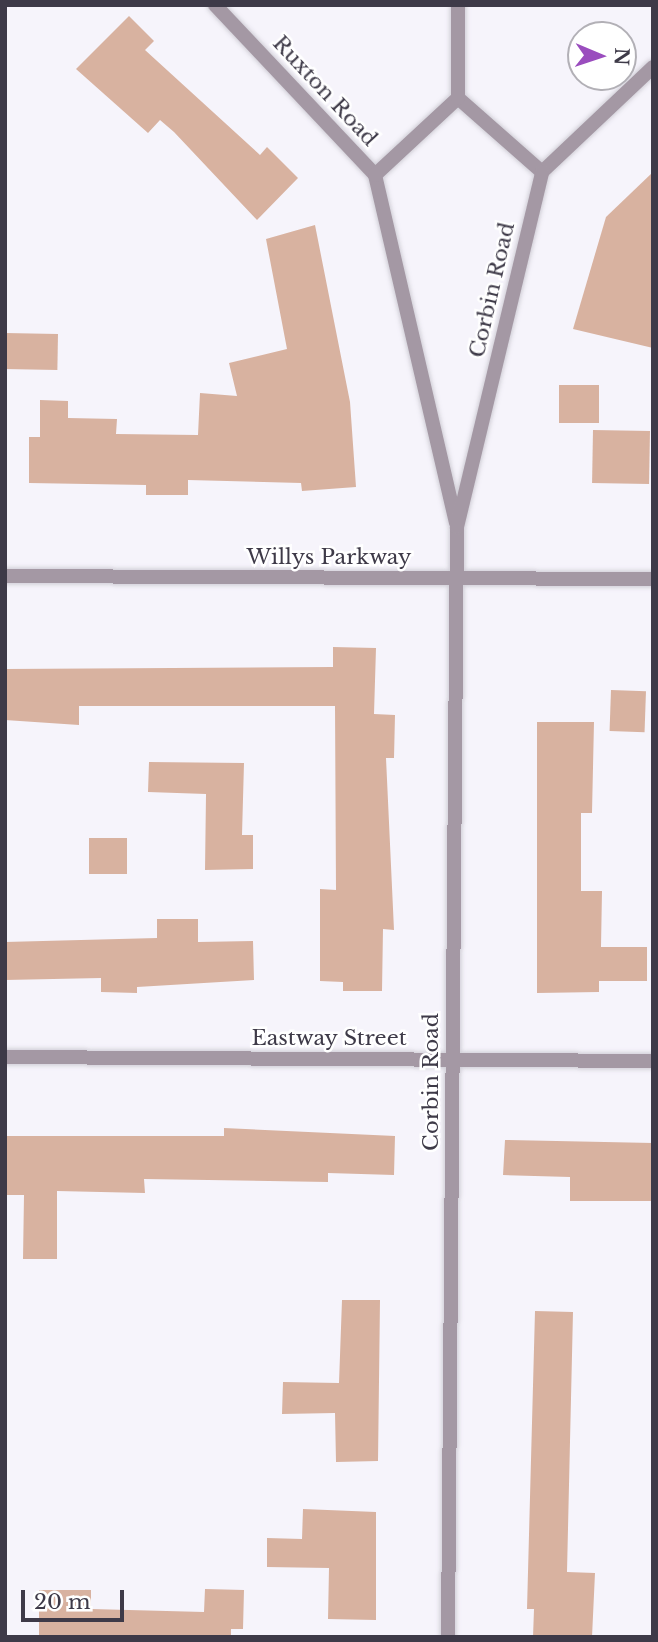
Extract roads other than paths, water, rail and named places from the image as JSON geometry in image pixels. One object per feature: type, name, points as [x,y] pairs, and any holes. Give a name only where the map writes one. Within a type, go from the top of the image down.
[{"type":"street","name":"Ruxton Road","points":[[215,5],[375,175]]},
{"type":"street","points":[[375,175],[458,98],[458,5]]},
{"type":"street","points":[[458,98],[542,172],[653,67]]},
{"type":"street","name":"Corbin Road","points":[[448,1637],[457,527],[542,172]]},
{"type":"street","name":"Corbin Road","points":[[375,175],[457,527]]},
{"type":"street","name":"Willys Parkway","points":[[5,576],[653,579]]},
{"type":"street","name":"Eastway Street","points":[[5,1057],[653,1061]]}]
